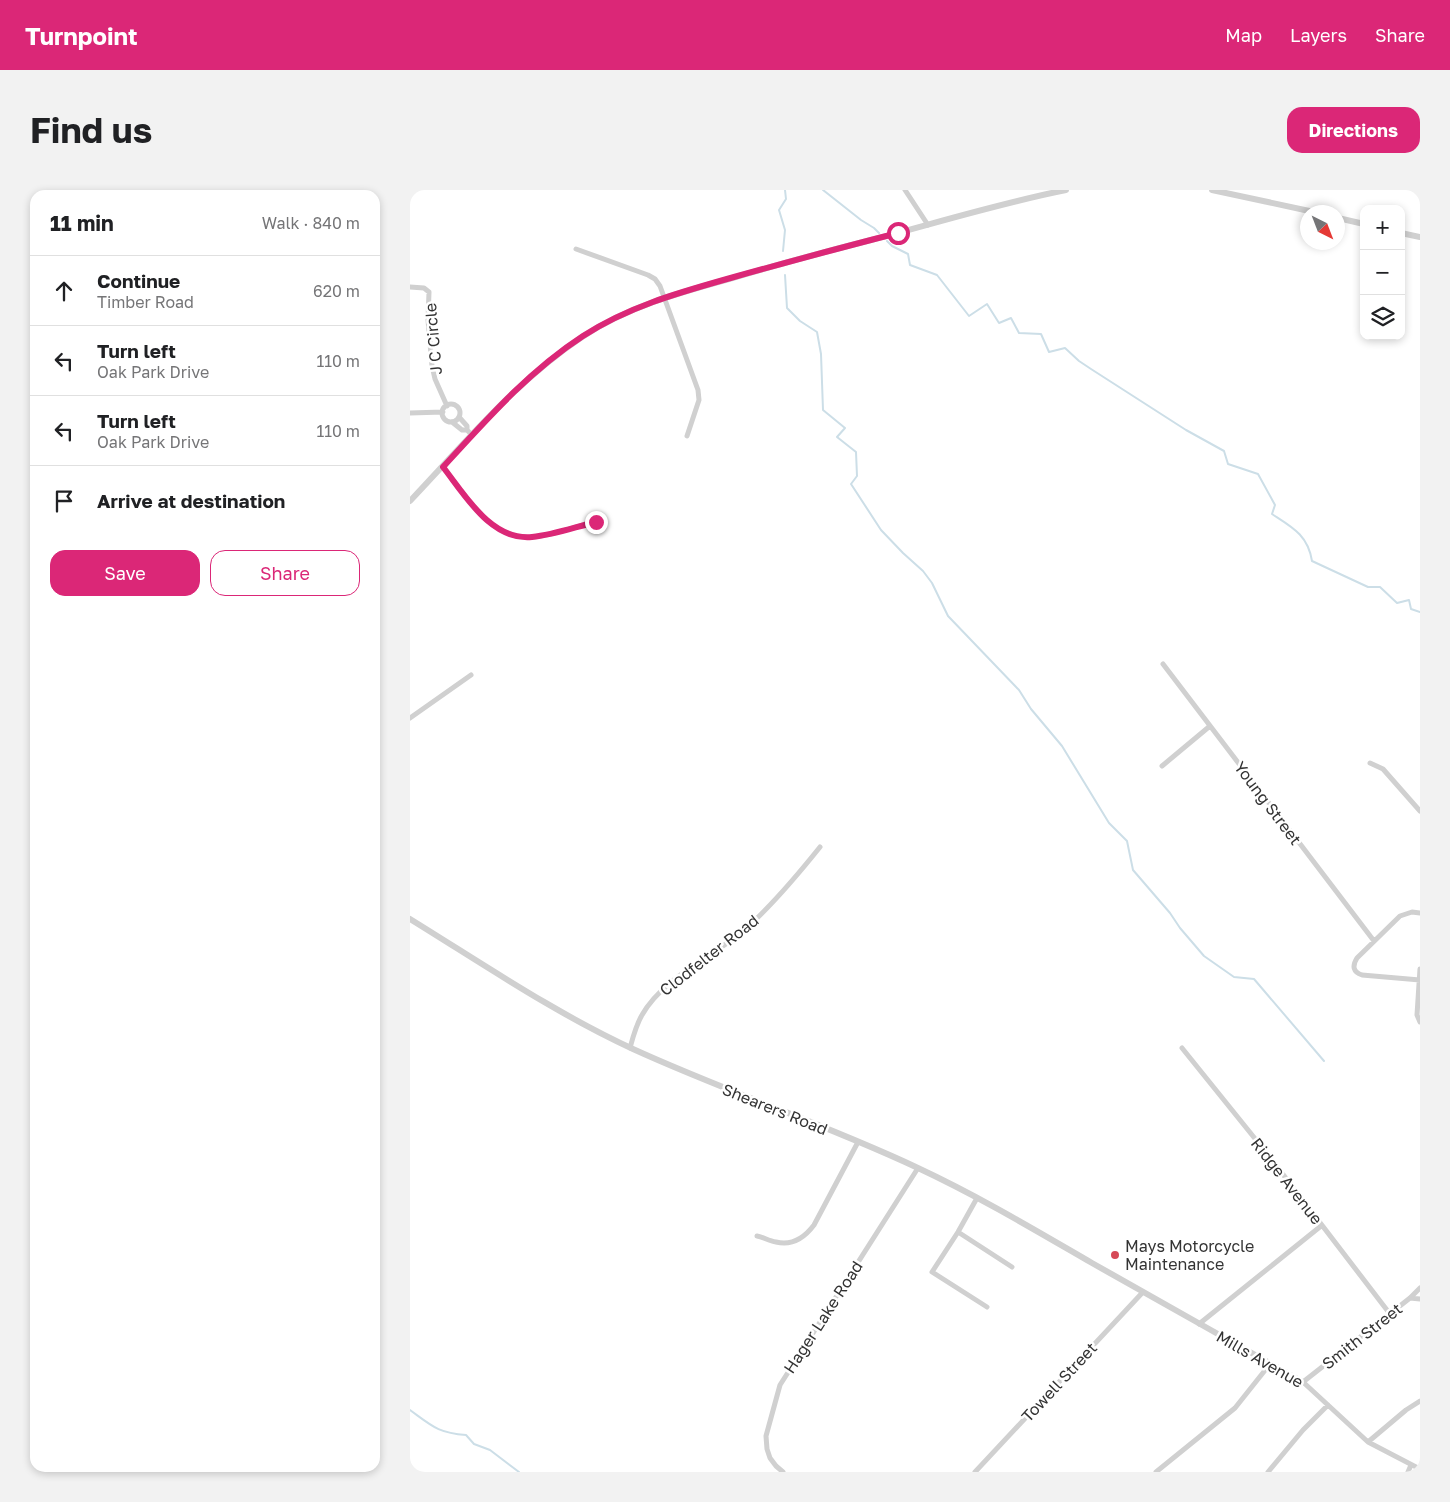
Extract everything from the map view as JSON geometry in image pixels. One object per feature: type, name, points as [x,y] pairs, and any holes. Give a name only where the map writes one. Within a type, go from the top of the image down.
[{"type":"street","points":[[905,190],[928,225]]},
{"type":"street","points":[[410,501],[443,467],[470,433],[512,394],[558,354],[604,323],[625,312],[665,297],[812,255],[1066,190]]},
{"type":"street","points":[[1212,190],[1300,209]]},
{"type":"street","points":[[1345,220],[1360,223]]},
{"type":"street","points":[[1405,233],[1420,236]]},
{"type":"street","points":[[576,249],[655,279],[665,297],[698,390],[699,400],[687,436]]},
{"type":"street","name":"J C Circle","points":[[410,287],[424,288],[429,292],[428,320],[432,366],[435,378],[447,406],[451,404],[456,406],[460,411],[459,417],[470,433]]},
{"type":"street","points":[[447,406],[443,412],[445,419],[470,433]]},
{"type":"street","points":[[410,413],[443,412]]},
{"type":"street","points":[[452,422],[459,417]]},
{"type":"street","points":[[443,467],[484,517],[495,527],[508,534],[532,537],[596,522]]},
{"type":"street","name":"Young Street","points":[[1163,664],[1374,941]]},
{"type":"street","points":[[410,718],[471,675]]},
{"type":"street","points":[[1162,766],[1210,726]]},
{"type":"street","points":[[1370,764],[1383,769],[1420,810]]},
{"type":"street","name":"Clodfelter Road","points":[[630,1048],[642,1014],[653,1000],[673,981],[742,931],[770,905],[820,847]]},
{"type":"street","points":[[1420,913],[1412,912],[1400,916],[1354,963],[1357,973],[1362,975],[1420,980]]},
{"type":"street","name":"Shearers Road","points":[[410,919],[506,979],[576,1020],[630,1048],[918,1168],[977,1198],[1143,1292]]},
{"type":"street","points":[[1420,969],[1417,1015],[1420,1022]]},
{"type":"street","name":"Ridge Avenue","points":[[1182,1048],[1269,1156],[1390,1314]]},
{"type":"street","points":[[757,1236],[788,1243],[798,1240],[807,1234],[814,1225],[858,1142]]},
{"type":"street","name":"Hager Lake Road","points":[[783,1472],[770,1458],[766,1443],[768,1424],[780,1385],[918,1168]]},
{"type":"street","points":[[977,1198],[932,1272],[987,1307]]},
{"type":"street","points":[[1199,1324],[1321,1226]]},
{"type":"street","points":[[958,1232],[1012,1267]]},
{"type":"street","name":"Smith Street","points":[[1303,1382],[1410,1298],[1420,1288]]},
{"type":"street","name":"Mills Avenue","points":[[1143,1292],[1303,1382],[1368,1442],[1420,1470]]},
{"type":"street","name":"Towell Street","points":[[975,1472],[1143,1292]]},
{"type":"street","points":[[1410,1298],[1420,1299]]},
{"type":"street","points":[[1156,1472],[1235,1408],[1270,1364]]},
{"type":"street","points":[[1368,1442],[1399,1414],[1420,1401]]},
{"type":"street","points":[[1268,1472],[1303,1430],[1328,1405]]},
{"type":"street","points":[[1408,1472],[1411,1465]]},
{"type":"waterway","points":[[783,251],[785,230],[779,210],[786,199],[785,190]]},
{"type":"waterway","points":[[823,190],[879,233]]},
{"type":"waterway","points":[[887,241],[892,246],[908,254],[910,265],[937,275],[969,316],[987,304],[999,323],[1011,318],[1019,333],[1041,334],[1049,352],[1065,348],[1091,369],[1186,430],[1224,451],[1228,464],[1258,474],[1275,505],[1272,514],[1303,538],[1312,561],[1368,587],[1380,587],[1397,603],[1409,600],[1411,609],[1420,612]]},
{"type":"waterway","points":[[785,275],[787,308],[800,321],[817,332],[821,354],[823,410],[845,428],[837,437],[856,452],[857,476],[851,484],[881,530],[923,571],[932,583],[948,616],[1019,690],[1031,709],[1062,746],[1109,823],[1127,841],[1133,870],[1170,913],[1180,928],[1204,956],[1234,977],[1254,979],[1324,1061]]},
{"type":"waterway","points":[[410,1410],[436,1428],[466,1435],[474,1444],[490,1450],[519,1472]]},
{"type":"place","name":"Mays Motorcycle Maintenance","points":[[1115,1255]]},
{"type":"route","points":[[596,522],[532,537],[508,534],[495,527],[484,517],[443,467],[512,394],[538,370],[582,336],[625,312],[665,297],[812,255],[898,233]]}]
